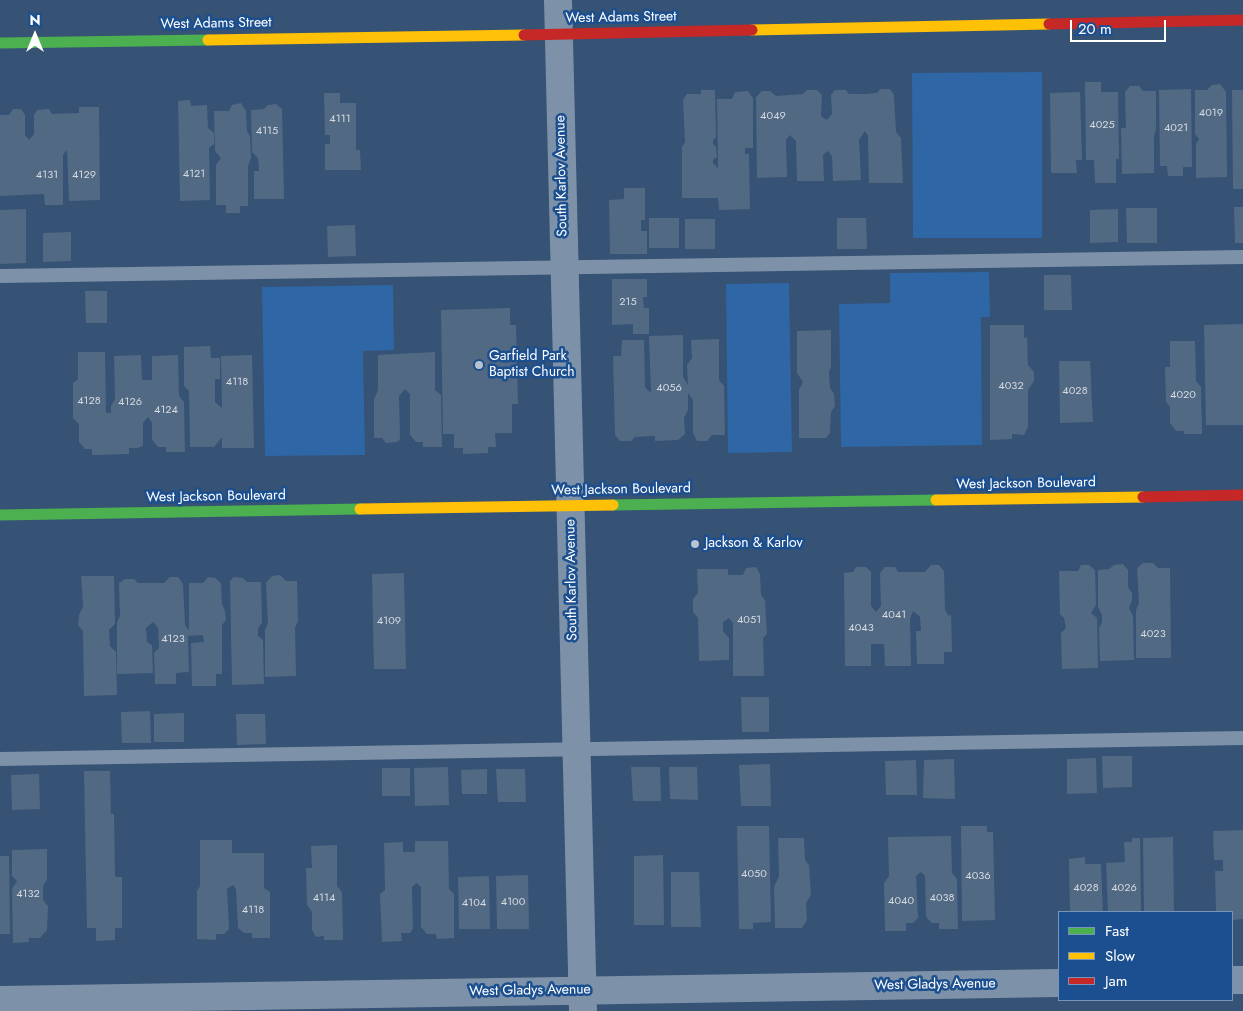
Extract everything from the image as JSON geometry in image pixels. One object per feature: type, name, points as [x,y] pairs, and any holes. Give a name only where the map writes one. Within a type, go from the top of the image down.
[{"type":"street","name":"South Karlov Avenue","points":[[558,0],[583,1001]]},
{"type":"street","name":"West Adams Street","points":[[0,43],[1243,20]]},
{"type":"street","name":"West Jackson Boulevard","points":[[0,515],[1243,495]]},
{"type":"street","name":"West Gladys Avenue","points":[[0,1000],[583,1001],[1058,983]]},
{"type":"lane","points":[[0,276],[1243,257]]},
{"type":"lane","points":[[0,759],[1243,738]]},
{"type":"shaded area","points":[[1042,72],[1042,238],[913,238],[912,73]]},
{"type":"shaded area","points":[[989,272],[990,317],[981,317],[982,445],[841,447],[839,304],[890,303],[890,273]]},
{"type":"shaded area","points":[[789,283],[792,452],[728,453],[726,284]]},
{"type":"shaded area","points":[[393,285],[394,350],[363,351],[365,455],[265,456],[262,287]]},
{"type":"building","points":[[1085,82],[1101,82],[1101,92],[1118,92],[1119,159],[1116,159],[1116,183],[1095,183],[1094,160],[1086,160]]},
{"type":"building","points":[[1220,84],[1226,92],[1227,177],[1196,178],[1196,144],[1199,139],[1195,134],[1195,90],[1207,90],[1212,85]]},
{"type":"building","points":[[1130,86],[1139,86],[1143,91],[1156,91],[1154,173],[1122,174],[1121,128],[1126,128],[1125,92]]},
{"type":"building","points":[[880,89],[890,89],[894,95],[896,132],[901,138],[903,183],[869,183],[868,136],[865,131],[859,140],[861,180],[833,181],[832,156],[828,151],[823,155],[824,181],[797,181],[796,141],[790,135],[786,140],[787,177],[757,178],[756,97],[762,91],[770,91],[776,96],[803,94],[807,90],[817,90],[822,95],[821,116],[827,120],[832,114],[831,95],[835,90],[846,90],[849,94],[865,94],[877,93]]},
{"type":"building","points":[[1191,89],[1192,167],[1183,167],[1183,176],[1168,176],[1167,166],[1160,166],[1159,90]]},
{"type":"building","points":[[701,90],[715,90],[716,137],[713,140],[713,144],[716,147],[717,157],[713,160],[713,163],[718,168],[717,99],[732,99],[735,92],[748,91],[753,98],[753,148],[745,148],[745,154],[749,154],[750,209],[719,210],[718,198],[682,198],[682,147],[685,142],[683,100],[687,94],[701,94]]},
{"type":"building","points":[[1232,90],[1243,90],[1243,189],[1233,189]]},
{"type":"building","points":[[1080,92],[1082,160],[1076,160],[1077,173],[1051,173],[1050,93]]},
{"type":"building","points":[[324,93],[340,93],[340,103],[356,103],[356,150],[360,150],[361,170],[325,170],[325,144],[330,144],[330,135],[325,135]]},
{"type":"building","points":[[190,100],[191,106],[207,105],[208,128],[214,133],[214,144],[209,148],[210,200],[180,201],[178,101]]},
{"type":"building","points":[[241,103],[246,111],[247,131],[250,136],[251,158],[248,166],[248,206],[240,206],[240,213],[226,213],[226,205],[216,205],[216,165],[221,158],[215,151],[214,111],[229,111],[232,105]]},
{"type":"building","points":[[276,104],[282,109],[284,199],[254,199],[254,171],[259,171],[258,158],[252,152],[251,110],[264,109],[268,105]]},
{"type":"building","points":[[79,107],[99,107],[100,200],[69,201],[67,150],[63,155],[63,205],[45,205],[44,194],[0,196],[0,115],[9,115],[13,109],[21,109],[25,115],[25,135],[29,140],[34,134],[34,115],[37,110],[49,109],[52,114],[79,113]]},
{"type":"building","points":[[624,188],[645,188],[645,220],[641,220],[641,231],[647,231],[647,254],[610,254],[609,200],[624,199]]},
{"type":"building","points":[[1234,207],[1243,207],[1243,243],[1235,243]]},
{"type":"building","points":[[1126,208],[1157,208],[1157,243],[1127,243]]},
{"type":"building","points":[[26,209],[26,263],[0,264],[0,210]]},
{"type":"building","points":[[1118,209],[1118,242],[1090,243],[1090,210]]},
{"type":"building","points":[[649,218],[679,218],[679,248],[649,248]]},
{"type":"building","points":[[837,218],[866,218],[867,249],[837,249]]},
{"type":"building","points":[[685,219],[715,219],[715,249],[685,249]]},
{"type":"building","points":[[355,225],[356,256],[328,257],[327,226]]},
{"type":"building","points":[[71,232],[71,261],[43,262],[43,233]]},
{"type":"building","points":[[1044,275],[1071,275],[1072,310],[1044,310]]},
{"type":"building","points":[[612,279],[647,279],[647,297],[643,297],[644,308],[649,308],[649,334],[633,334],[633,324],[612,325]]},
{"type":"building","points":[[85,291],[107,291],[107,323],[86,323]]},
{"type":"building","name":"Garfield Park Baptist Church","points":[[510,308],[510,325],[516,325],[518,404],[512,404],[512,433],[495,433],[496,447],[488,447],[488,453],[463,454],[463,448],[454,448],[454,434],[443,434],[441,310]]},
{"type":"building","points":[[1243,324],[1243,425],[1206,425],[1204,325]]},
{"type":"building","points":[[990,325],[1024,325],[1024,338],[1027,337],[1028,365],[1034,372],[1034,381],[1028,390],[1028,427],[1024,435],[1012,434],[1012,439],[990,440]]},
{"type":"building","points":[[831,330],[831,367],[829,372],[830,388],[834,394],[835,406],[831,412],[830,433],[826,438],[799,438],[799,390],[803,382],[797,373],[797,331]]},
{"type":"building","points":[[683,335],[683,377],[688,385],[687,365],[692,358],[691,340],[719,339],[719,380],[724,386],[725,435],[712,435],[707,441],[697,441],[693,433],[693,400],[688,393],[688,410],[684,418],[685,434],[678,440],[655,441],[655,436],[651,436],[635,437],[631,441],[620,441],[615,435],[613,356],[621,356],[622,340],[644,340],[645,387],[651,393],[649,336]]},
{"type":"building","points":[[1170,341],[1195,341],[1196,381],[1201,387],[1202,434],[1184,434],[1184,431],[1176,431],[1170,423],[1170,407],[1166,402],[1165,367],[1170,367]]},
{"type":"building","points":[[210,346],[211,358],[220,358],[220,379],[215,379],[215,402],[222,408],[221,356],[252,355],[254,448],[222,448],[222,437],[214,447],[190,447],[189,391],[184,386],[184,347]]},
{"type":"building","points":[[78,352],[105,352],[106,413],[111,413],[111,406],[115,399],[114,356],[141,355],[142,380],[152,380],[152,356],[178,355],[179,396],[184,402],[185,452],[166,452],[166,447],[158,447],[152,440],[152,423],[148,417],[143,423],[143,446],[129,448],[129,454],[92,455],[92,449],[85,449],[79,442],[79,424],[73,418],[73,383],[78,379]]},
{"type":"building","points":[[435,352],[435,390],[441,395],[442,447],[423,447],[423,442],[416,442],[410,435],[410,394],[405,389],[399,396],[400,439],[397,442],[386,443],[382,438],[374,438],[374,399],[378,390],[378,355]]},
{"type":"building","points":[[1059,361],[1090,361],[1093,422],[1060,423]]},
{"type":"building","points":[[1143,563],[1153,563],[1158,568],[1170,568],[1171,658],[1136,658],[1136,610],[1139,603],[1137,568]]},
{"type":"building","points":[[1123,564],[1128,570],[1128,587],[1132,593],[1129,608],[1133,616],[1134,660],[1100,661],[1099,628],[1102,623],[1102,615],[1098,607],[1098,570],[1109,569],[1114,565]]},
{"type":"building","points":[[931,565],[939,565],[944,571],[945,610],[949,616],[951,614],[952,652],[944,652],[944,664],[917,664],[916,631],[921,631],[920,617],[913,611],[910,619],[911,666],[885,666],[884,644],[871,644],[871,666],[845,666],[844,573],[853,572],[856,567],[866,567],[871,572],[871,606],[876,612],[881,606],[880,573],[885,567],[895,567],[898,572],[925,572]]},
{"type":"building","points":[[1081,565],[1089,565],[1095,570],[1096,605],[1091,613],[1097,618],[1098,668],[1062,669],[1061,633],[1066,628],[1064,618],[1060,614],[1059,571],[1078,571]]},
{"type":"building","points":[[756,567],[760,574],[761,595],[765,600],[767,634],[763,638],[764,676],[733,676],[733,623],[729,618],[723,622],[723,631],[729,638],[729,660],[699,661],[698,618],[693,612],[693,599],[698,593],[697,569],[728,569],[728,575],[743,575],[746,568]]},
{"type":"building","points":[[404,573],[406,669],[374,669],[372,574]]},
{"type":"building","points":[[280,575],[286,581],[297,581],[298,621],[295,628],[296,676],[265,677],[265,630],[268,623],[266,583],[272,576]]},
{"type":"building","points":[[81,576],[114,576],[115,624],[109,630],[110,646],[116,652],[117,695],[84,696],[83,631],[78,625],[79,615],[83,607]]},
{"type":"building","points":[[170,577],[178,577],[183,584],[185,625],[189,631],[189,583],[203,583],[208,577],[215,578],[221,583],[222,604],[226,620],[222,625],[222,674],[216,674],[216,686],[192,686],[191,643],[204,642],[203,635],[188,636],[189,672],[176,673],[176,684],[155,684],[154,653],[159,648],[158,628],[153,622],[146,628],[147,642],[152,645],[153,673],[117,674],[117,622],[120,616],[119,583],[125,579],[134,579],[138,583],[164,583]]},
{"type":"building","points":[[234,577],[243,578],[247,582],[261,582],[262,623],[258,628],[258,636],[263,640],[264,684],[232,685],[230,581]]},
{"type":"building","points":[[741,697],[769,697],[769,732],[742,732]]},
{"type":"building","points":[[150,711],[151,743],[122,743],[121,712]]},
{"type":"building","points":[[184,713],[184,742],[154,742],[154,714]]},
{"type":"building","points":[[236,714],[265,714],[266,744],[237,745]]},
{"type":"building","points":[[1102,756],[1132,756],[1132,787],[1103,788]]},
{"type":"building","points":[[1096,758],[1097,793],[1067,794],[1067,759]]},
{"type":"building","points":[[954,759],[955,799],[923,798],[924,760]]},
{"type":"building","points":[[916,760],[917,795],[886,795],[885,761]]},
{"type":"building","points":[[770,764],[771,806],[741,806],[739,765]]},
{"type":"building","points":[[448,767],[449,805],[415,806],[414,768]]},
{"type":"building","points":[[631,767],[660,767],[661,801],[633,801]]},
{"type":"building","points":[[669,767],[697,767],[698,800],[670,799]]},
{"type":"building","points":[[382,768],[410,768],[410,796],[382,796]]},
{"type":"building","points":[[487,769],[487,794],[462,794],[461,770]]},
{"type":"building","points":[[496,769],[525,769],[526,802],[498,802]]},
{"type":"building","points":[[84,771],[110,771],[111,814],[114,814],[115,877],[122,877],[122,928],[115,928],[115,940],[96,941],[96,928],[87,928]]},
{"type":"building","points":[[39,774],[40,809],[12,810],[11,775]]},
{"type":"building","points":[[737,826],[769,826],[771,922],[753,923],[753,929],[739,929]]},
{"type":"building","points":[[961,826],[987,826],[987,832],[993,832],[995,920],[962,921]]},
{"type":"building","points":[[1243,830],[1243,919],[1233,920],[1233,911],[1216,911],[1215,871],[1223,871],[1223,860],[1214,860],[1213,831]]},
{"type":"building","points":[[951,836],[952,873],[957,879],[958,929],[939,929],[939,923],[932,923],[926,917],[925,876],[921,872],[916,876],[918,918],[913,923],[906,923],[906,931],[885,931],[884,883],[889,876],[888,837]]},
{"type":"building","points":[[1173,837],[1174,911],[1144,911],[1143,838]]},
{"type":"building","points":[[778,838],[804,838],[805,860],[809,865],[811,895],[806,903],[807,920],[802,928],[775,928],[774,887],[779,876]]},
{"type":"building","points":[[1132,838],[1140,838],[1141,911],[1108,911],[1106,863],[1125,862],[1124,842],[1132,842]]},
{"type":"building","points":[[200,840],[232,840],[232,853],[264,853],[264,888],[270,892],[270,938],[252,938],[252,933],[244,933],[238,928],[236,889],[233,885],[227,889],[229,929],[224,934],[216,934],[216,940],[197,939]]},
{"type":"building","points":[[415,841],[448,841],[449,889],[454,894],[454,938],[437,939],[436,934],[427,934],[421,927],[421,887],[417,883],[412,887],[413,929],[410,933],[401,933],[402,941],[382,942],[380,894],[385,890],[384,843],[403,842],[403,852],[415,852]]},
{"type":"building","points":[[337,845],[337,886],[342,892],[343,940],[324,940],[324,936],[316,937],[312,930],[312,912],[307,905],[306,868],[312,868],[311,846]]},
{"type":"building","points":[[47,849],[47,880],[43,886],[43,900],[48,906],[47,930],[40,938],[29,938],[29,942],[13,943],[12,889],[17,881],[12,876],[12,850]]},
{"type":"building","points":[[663,855],[664,925],[634,925],[634,856]]},
{"type":"building","points":[[0,856],[9,856],[10,934],[0,934]]},
{"type":"building","points":[[1085,857],[1085,864],[1101,864],[1103,911],[1070,911],[1069,859]]},
{"type":"building","points":[[671,872],[699,872],[701,927],[671,927]]},
{"type":"building","points":[[528,875],[529,929],[497,929],[496,876]]},
{"type":"building","points":[[489,876],[490,929],[459,929],[458,877]]},
{"type":"traffic: fast","points":[[0,43],[208,40]]},
{"type":"traffic: fast","points":[[613,505],[936,500]]},
{"type":"traffic: fast","points":[[0,515],[360,509]]},
{"type":"traffic: slow","points":[[752,30],[1049,24]]},
{"type":"traffic: slow","points":[[208,40],[524,35]]},
{"type":"traffic: slow","points":[[936,500],[1143,497]]},
{"type":"traffic: slow","points":[[360,509],[613,505]]},
{"type":"traffic: jam","points":[[1049,24],[1243,20]]},
{"type":"traffic: jam","points":[[524,35],[752,30]]},
{"type":"traffic: jam","points":[[1143,497],[1243,495]]},
{"type":"place","name":"Garfield Park Baptist Church","points":[[479,365]]},
{"type":"place","name":"Jackson & Karlov","points":[[695,544]]}]
